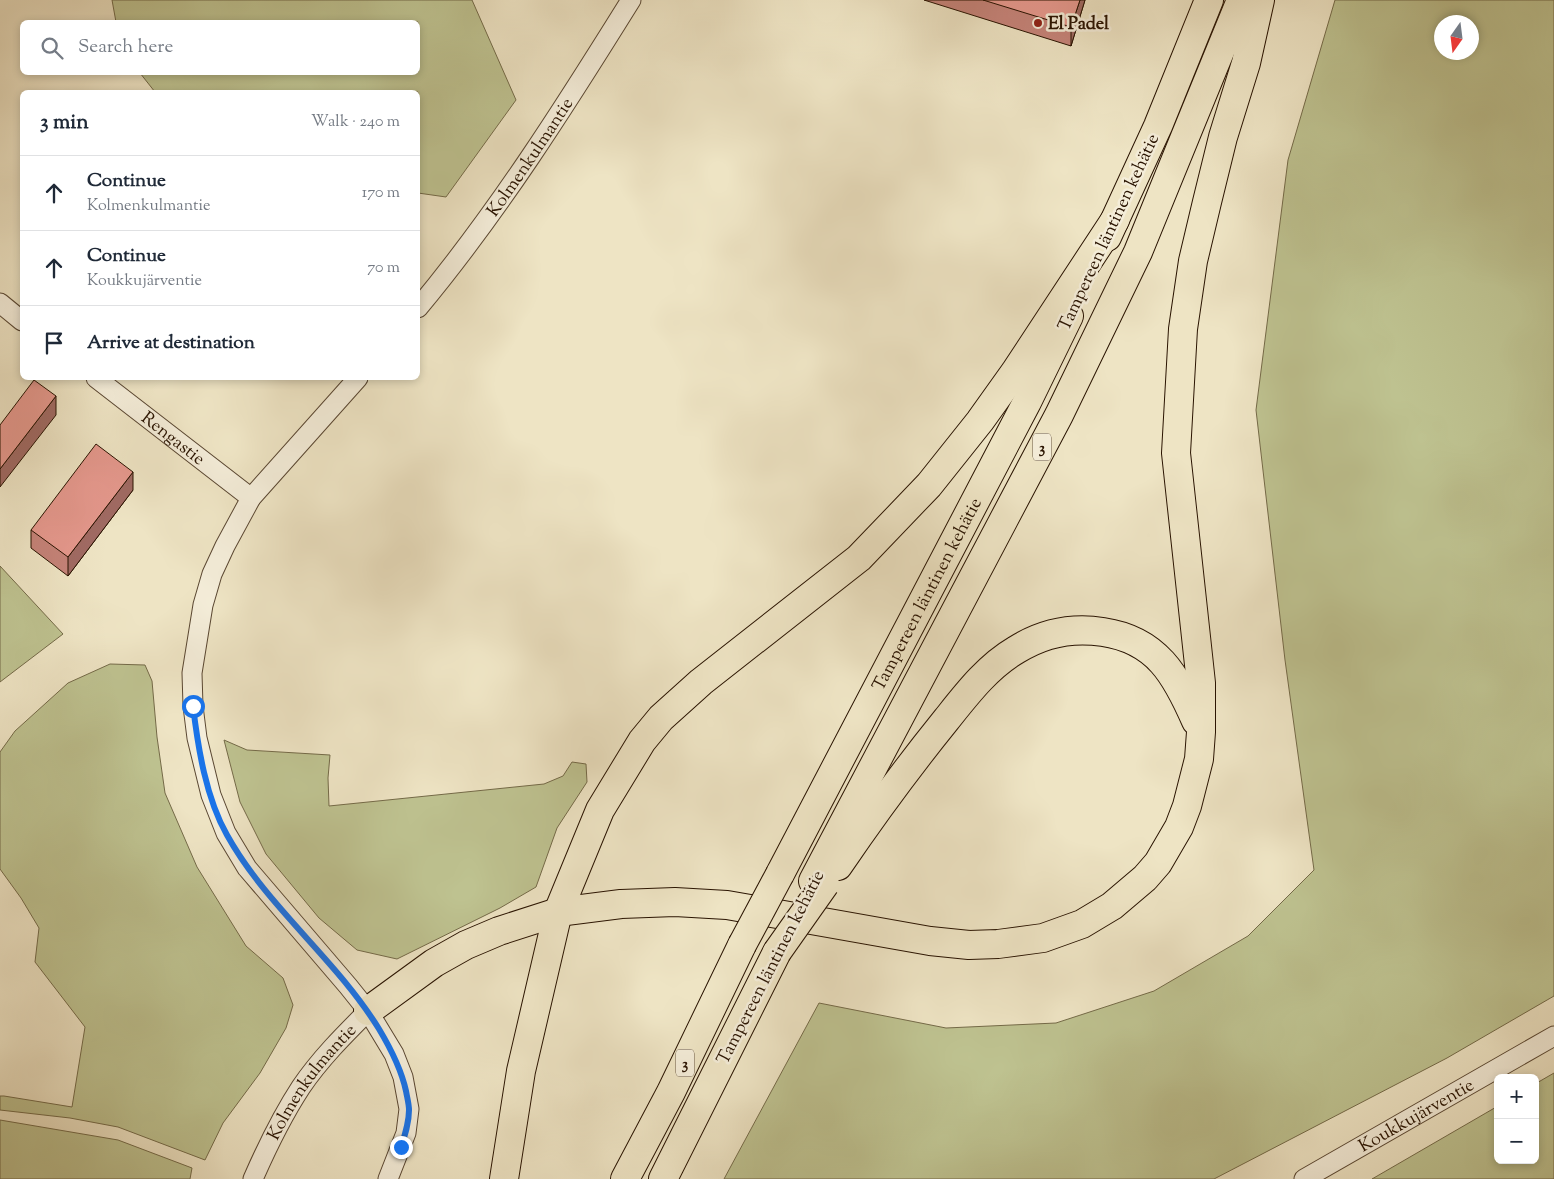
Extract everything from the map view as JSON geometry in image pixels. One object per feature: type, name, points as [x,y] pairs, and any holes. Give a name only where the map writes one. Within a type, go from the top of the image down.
[{"type":"highway","name":"Tampereen läntinen kehätie","points":[[625,1179],[671,1092],[742,945],[1027,402],[1115,220],[1164,110],[1209,0]]},
{"type":"highway","name":"Tampereen läntinen kehätie","points":[[663,1179],[778,952],[819,883],[1067,397],[1138,252],[1241,0]]},
{"type":"highway","points":[[368,1011],[434,963],[466,945],[500,931],[558,912],[621,904],[675,902],[736,906],[930,941],[969,945],[998,944],[1043,938],[1082,924],[1100,915],[1127,895],[1158,863],[1172,839],[1187,806],[1199,760],[1201,732],[1200,683],[1176,453],[1183,329],[1193,261],[1223,137],[1246,64],[1260,0]]},
{"type":"highway","points":[[504,1179],[521,1071],[558,912],[600,810],[642,741],[661,718],[700,682],[859,558],[929,485],[980,421],[1115,220]]},
{"type":"highway","points":[[819,883],[968,693],[993,667],[1015,650],[1055,632],[1074,629],[1114,634],[1140,644],[1155,654],[1169,670],[1182,690],[1201,732]]},
{"type":"street","name":"Kolmenkulmantie","points":[[420,305],[464,249],[552,125],[631,0]]},
{"type":"street","points":[[0,303],[20,319]]},
{"type":"street","name":"Rengastie","points":[[99,380],[251,498]]},
{"type":"street","name":"Kolmenkulmantie","points":[[253,1179],[274,1132],[302,1086],[332,1048],[368,1011],[247,868],[226,833],[211,795],[197,738],[193,706],[192,673],[203,604],[212,574],[251,498],[356,380]]},
{"type":"street","points":[[368,1011],[394,1054],[403,1077],[409,1109],[406,1133],[388,1179]]},
{"type":"street","name":"Koukkujärventie","points":[[1304,1179],[1554,1036]]},
{"type":"green space","points":[[112,0],[472,0],[516,100],[446,197],[420,193],[420,90],[153,90],[142,75],[420,75],[420,20],[116,20]]},
{"type":"green space","points":[[1335,0],[1554,0],[1554,996],[1447,1058],[1214,1179],[724,1179],[819,1003],[946,1028],[1056,1023],[1154,991],[1248,936],[1314,870],[1285,660],[1256,410],[1288,160]]},
{"type":"green space","points":[[0,566],[63,634],[0,682]]},
{"type":"green space","points":[[110,664],[145,665],[152,681],[165,793],[197,867],[246,946],[283,978],[293,1005],[286,1028],[260,1073],[223,1123],[205,1160],[118,1127],[70,1118],[0,1110],[0,1096],[72,1107],[85,1027],[35,962],[39,928],[21,898],[0,869],[0,752],[15,731],[68,683]]},
{"type":"green space","points":[[224,740],[247,750],[330,755],[328,778],[329,806],[544,784],[563,776],[572,762],[586,764],[587,782],[557,828],[536,887],[500,908],[397,959],[357,950],[319,918],[266,854],[240,802]]},
{"type":"green space","points":[[1554,1073],[1554,1179],[1372,1179],[1494,1108],[1494,1164],[1539,1164],[1539,1082]]},
{"type":"green space","points":[[0,1120],[118,1140],[192,1168],[190,1179],[0,1179]]},
{"type":"building","points":[[983,0],[1080,0],[1071,27]]},
{"type":"building","points":[[34,380],[56,396],[0,469],[0,425]]},
{"type":"building","points":[[96,444],[133,472],[68,557],[31,530]]},
{"type":"place","name":"El Padel","points":[[1038,23]]},
{"type":"route","points":[[193,706],[197,738],[211,795],[226,833],[247,868],[368,1011],[394,1054],[403,1077],[409,1109],[406,1133],[401,1147]]}]
